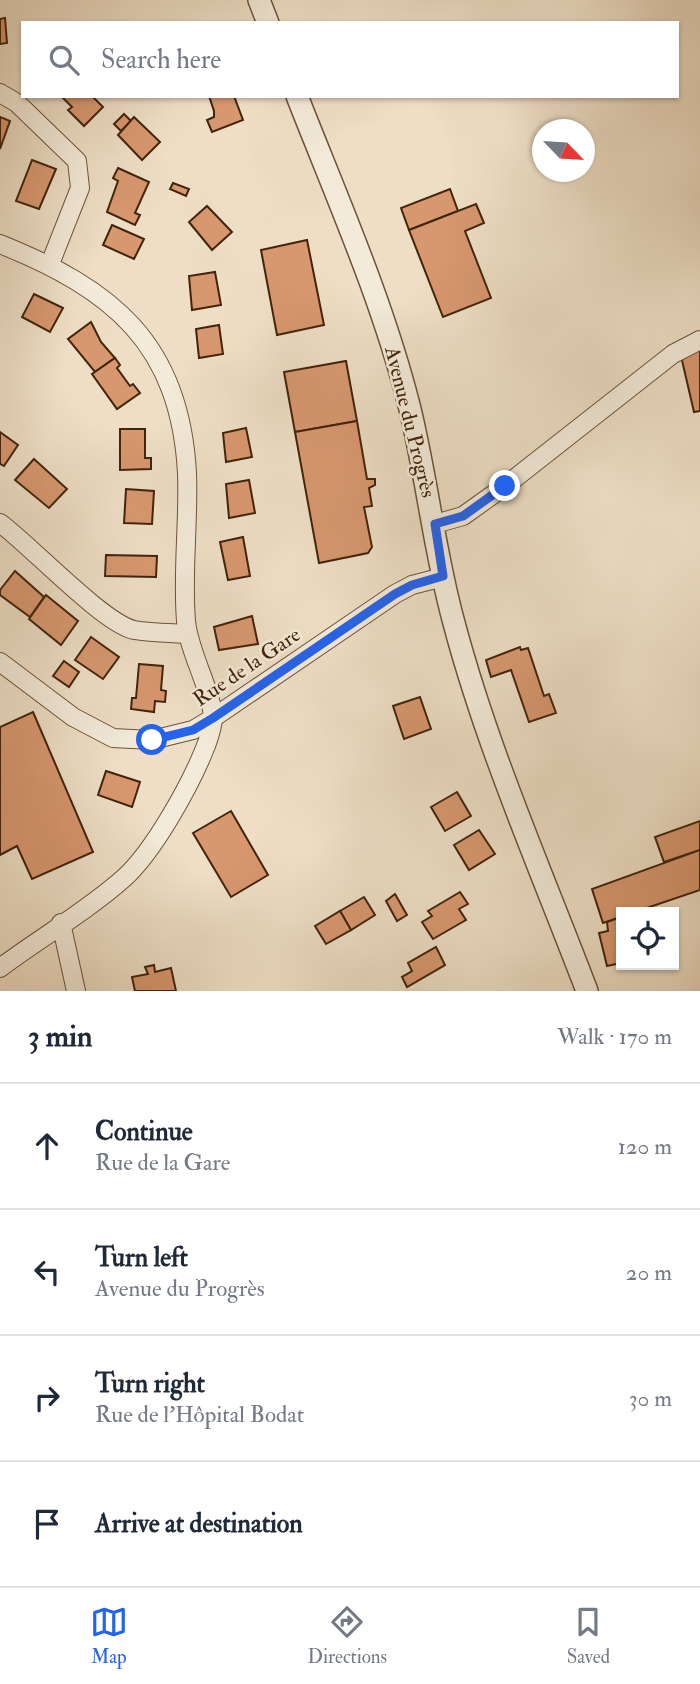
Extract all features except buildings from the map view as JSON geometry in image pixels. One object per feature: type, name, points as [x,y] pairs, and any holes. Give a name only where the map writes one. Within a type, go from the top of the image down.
[{"type":"street","points":[[259,0],[267,21]]},
{"type":"street","points":[[0,93],[17,103],[77,161],[80,188],[50,264]]},
{"type":"street","name":"Avenue du Progrès","points":[[298,98],[394,353],[435,524],[454,624],[481,708],[587,991]]},
{"type":"street","points":[[0,244],[50,264],[93,289],[121,312],[144,341],[171,386],[182,427],[187,474],[183,577],[187,634],[213,718],[203,752],[156,839],[125,877],[0,968]]},
{"type":"street","points":[[435,524],[463,516],[673,354],[700,340]]},
{"type":"street","points":[[0,523],[25,542],[106,616],[132,629],[187,634]]},
{"type":"street","name":"Rue de la Gare","points":[[0,662],[73,717],[113,738],[152,740],[193,730],[395,594],[412,585],[443,576]]},
{"type":"street","points":[[61,923],[76,991]]},
{"type":"route","points":[[152,740],[193,730],[395,594],[412,585],[443,576],[435,524],[463,516],[505,486]]}]
